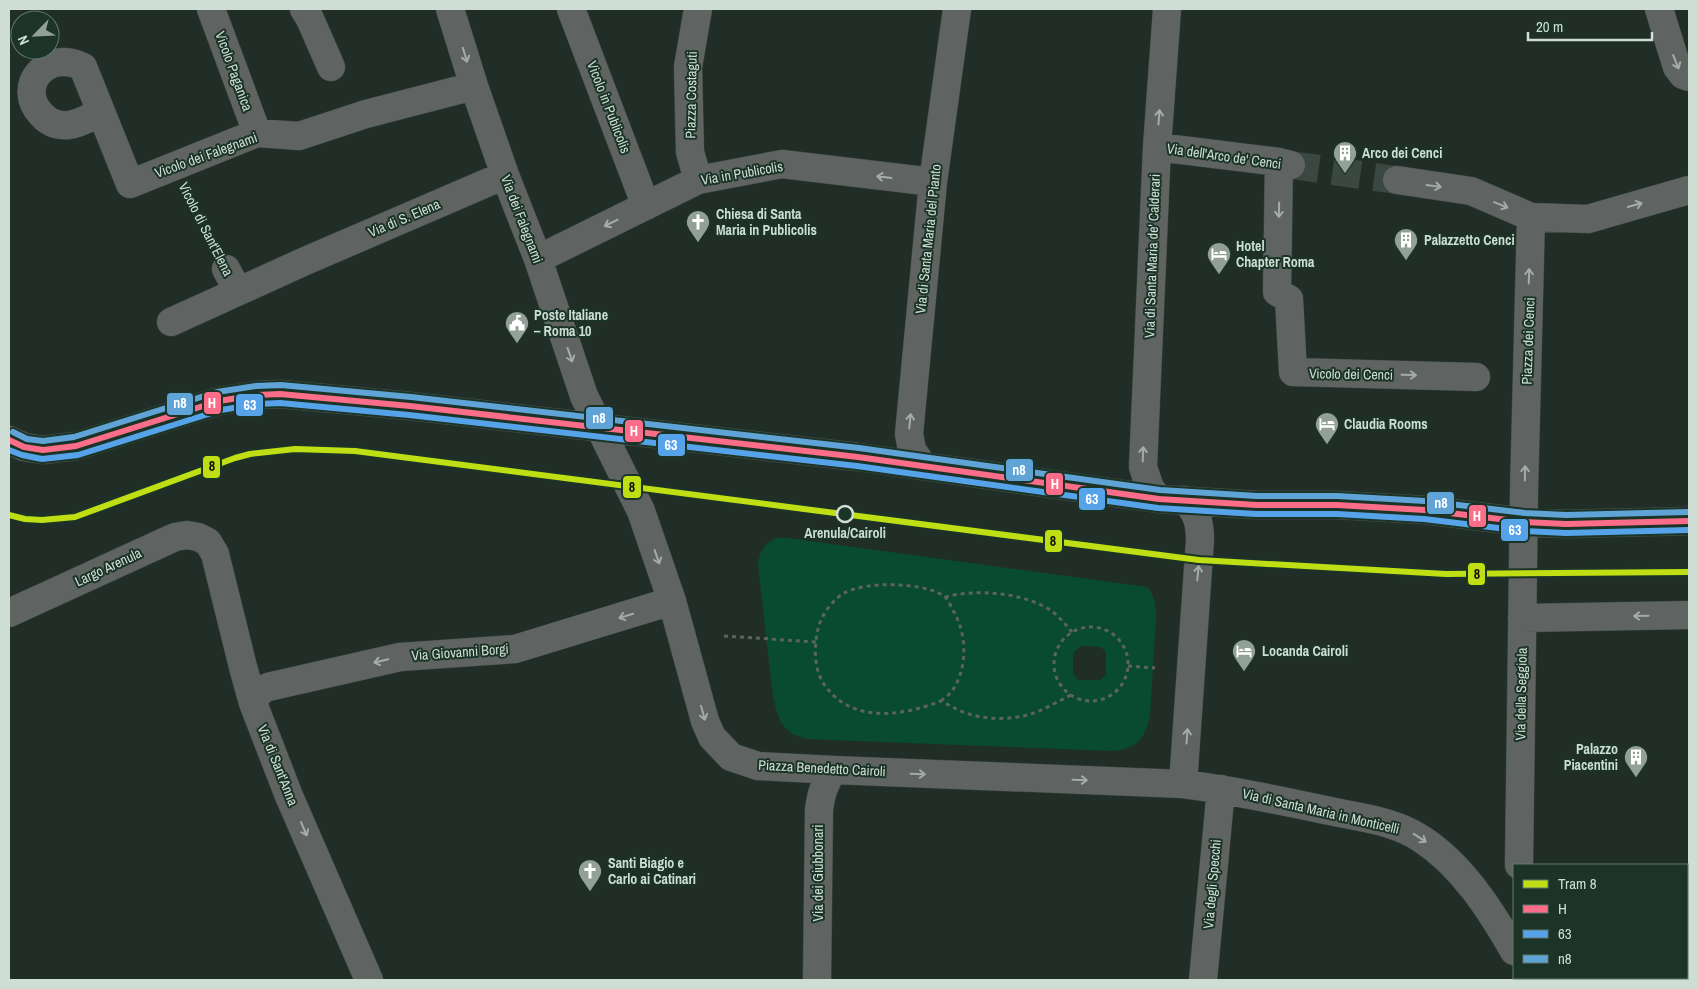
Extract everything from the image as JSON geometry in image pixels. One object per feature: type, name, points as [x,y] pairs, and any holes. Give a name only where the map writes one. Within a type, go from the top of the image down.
[{"type":"street","name":"Vicolo Paganica","points":[[211,9],[257,134]]},
{"type":"street","points":[[304,9],[331,67]]},
{"type":"street","name":"Via dei Falegnami","points":[[450,9],[505,175],[538,259],[584,396],[599,426]]},
{"type":"street","name":"Vicolo in Publicolis","points":[[571,9],[646,206]]},
{"type":"street","name":"Piazza Costaguti","points":[[698,9],[688,67],[690,152],[698,180]]},
{"type":"street","name":"Via di Santa Maria del Pianto","points":[[922,466],[912,450],[908,434],[932,182],[957,9]]},
{"type":"street","name":"Via di Santa Maria de' Calderari","points":[[1167,9],[1157,147],[1143,467],[1150,488],[1172,500]]},
{"type":"street","points":[[1659,9],[1676,67],[1683,75],[1689,77]]},
{"type":"street","name":"Vicolo dei Falegnami","points":[[102,112],[130,184],[257,134],[299,136],[366,114],[474,86]]},
{"type":"street","name":"Via dell'Arco de' Cenci","points":[[1157,147],[1285,163]]},
{"type":"street","name":"Vicolo dei Cenci","points":[[1285,163],[1277,292],[1289,298],[1293,372],[1476,377]]},
{"type":"street","name":"Via in Publicolis","points":[[538,259],[698,180],[782,164],[932,182]]},
{"type":"street","name":"Via di S. Elena","points":[[171,322],[232,280],[304,262],[505,175]]},
{"type":"street","points":[[1397,180],[1471,191],[1531,217],[1588,219],[1689,190]]},
{"type":"street","name":"Piazza dei Cenci","points":[[1524,522],[1531,217]]},
{"type":"street","points":[[9,440],[24,447],[43,450],[76,446],[220,401],[257,395],[280,394],[599,426],[922,466],[1172,500],[1258,505],[1337,505],[1425,510],[1524,522],[1566,524],[1689,520]]},
{"type":"street","name":"Piazza Benedetto Cairoli","points":[[599,426],[641,511],[672,601],[705,721],[712,737],[722,750],[731,757],[758,766],[1183,784],[1221,788]]},
{"type":"street","points":[[1172,500],[1191,506],[1200,527],[1183,784]]},
{"type":"street","name":"Via della Seggiola","points":[[1519,864],[1524,522]]},
{"type":"street","name":"Largo Arenula","points":[[9,613],[175,537],[186,535],[198,537],[208,542]]},
{"type":"street","name":"Via di Sant'Anna","points":[[208,542],[215,554],[242,667],[253,703],[289,796],[369,980]]},
{"type":"street","name":"Via Giovanni Borgi","points":[[253,703],[262,689],[268,687],[400,657],[515,649],[672,601]]},
{"type":"street","points":[[1522,618],[1689,615]]},
{"type":"street","name":"Via dei Giubbonari","points":[[817,980],[819,810],[821,794],[826,780],[834,770]]},
{"type":"street","name":"Via di Santa Maria in Monticelli","points":[[1221,788],[1390,824],[1410,832],[1442,854],[1467,881],[1490,912],[1513,949]]},
{"type":"street","name":"Via degli Specchi","points":[[1203,980],[1221,788]]},
{"type":"path","name":"Vicolo di Sant'Elena","points":[[176,166],[199,219],[232,280]]},
{"type":"path","points":[[885,585],[910,586],[930,590],[945,597],[959,621],[964,638],[960,674],[952,692],[941,701],[922,708],[901,712],[858,711],[843,704],[829,693],[820,676],[815,657],[818,628],[824,614],[834,602],[845,593],[885,585]]},
{"type":"path","points":[[945,597],[971,592],[1012,596],[1050,610],[1072,632]]},
{"type":"path","points":[[1092,627],[1104,629],[1122,643],[1127,654],[1126,678],[1119,689],[1109,697],[1097,701],[1085,701],[1063,689],[1057,678],[1054,666],[1056,654],[1061,643],[1072,632],[1092,627]]},
{"type":"path","points":[[724,636],[816,642]]},
{"type":"path","points":[[1128,666],[1158,668]]},
{"type":"path","points":[[941,701],[966,713],[983,717],[1001,718],[1023,716],[1038,712],[1071,695]]},
{"type":"green space","points":[[776,538],[788,538],[1147,587],[1152,594],[1156,617],[1150,715],[1143,736],[1135,744],[1123,750],[1114,751],[806,739],[792,734],[781,723],[773,697],[758,565],[763,549]],"holes":[[[1081,646],[1101,647],[1106,652],[1106,675],[1100,680],[1078,680],[1073,673],[1073,653]]]},
{"type":"tunnel","points":[[1291,165],[1397,180]]},
{"type":"tram line","name":"8","points":[[9,515],[25,519],[42,520],[75,517],[250,454],[295,449],[355,451],[1199,560],[1446,574],[1689,572]]},
{"type":"transit line","name":"n8","points":[[13,432],[27,439],[43,441],[74,437],[217,392],[256,386],[281,385],[411,397],[859,448],[1160,490],[1257,496],[1337,496],[1425,501],[1525,513],[1566,515],[1689,512]]},
{"type":"transit line","name":"H","points":[[9,440],[24,447],[43,450],[76,446],[219,401],[257,395],[280,394],[410,406],[858,457],[1159,499],[1257,505],[1337,505],[1425,510],[1524,522],[1566,524],[1689,521]]},
{"type":"transit line","name":"63","points":[[9,450],[42,459],[78,455],[221,410],[258,404],[280,403],[409,415],[857,466],[1158,508],[1256,514],[1337,514],[1424,519],[1523,531],[1566,533],[1689,530]]},
{"type":"place","name":"Arco dei Cenci","points":[[1345,174]]},
{"type":"place","name":"Chiesa di Santa Maria in Publicolis","points":[[698,243]]},
{"type":"place","name":"Palazzetto Cenci","points":[[1406,261]]},
{"type":"place","name":"Hotel Chapter Roma","points":[[1219,275]]},
{"type":"place","name":"Poste Italiane – Roma 10","points":[[517,344]]},
{"type":"place","name":"Claudia Rooms","points":[[1327,445]]},
{"type":"place","name":"Arenula/Cairoli","points":[[845,514]]},
{"type":"place","name":"Locanda Cairoli","points":[[1244,672]]},
{"type":"place","name":"Palazzo Piacentini","points":[[1636,778]]},
{"type":"place","name":"Santi Biagio e Carlo ai Catinari","points":[[590,892]]}]
